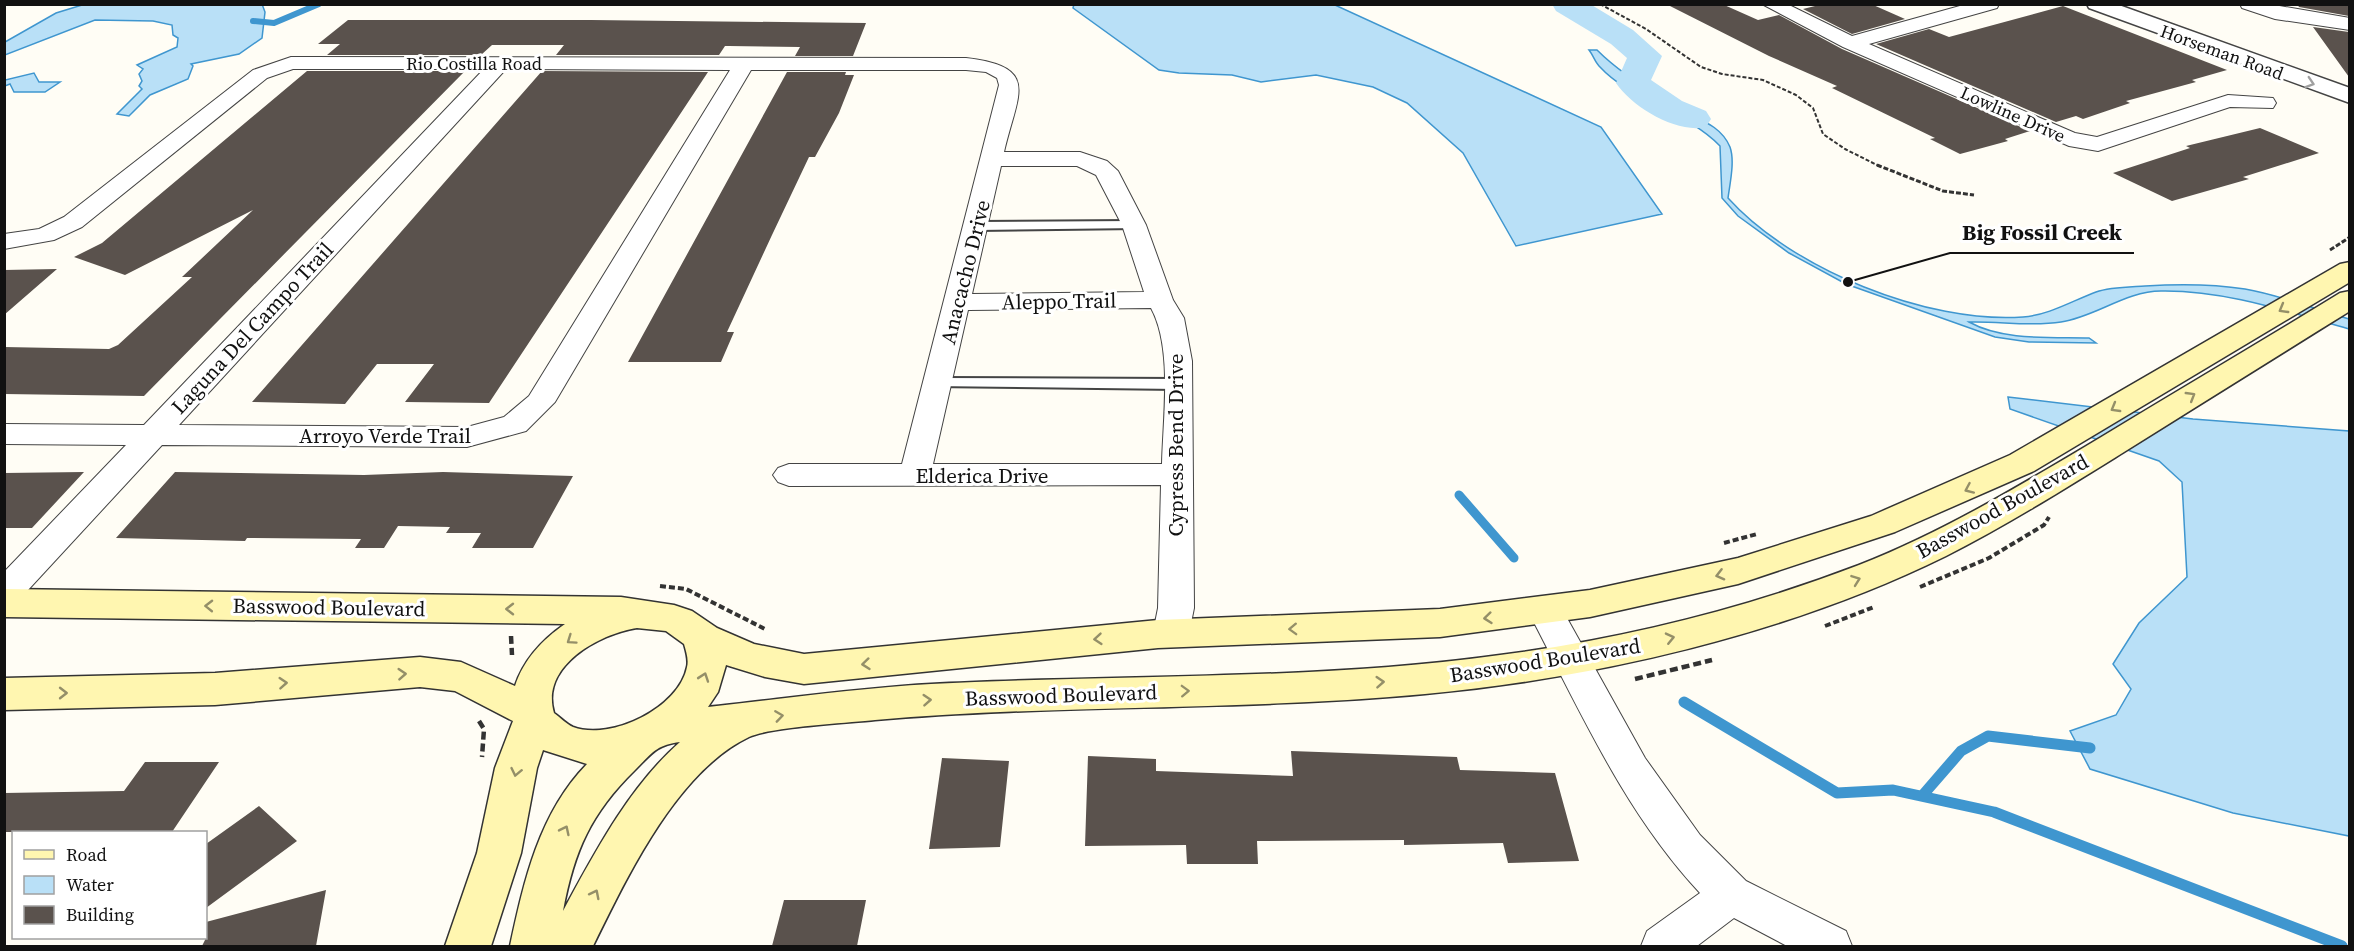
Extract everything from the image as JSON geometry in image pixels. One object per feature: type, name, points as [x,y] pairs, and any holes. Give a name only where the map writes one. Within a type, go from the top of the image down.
[{"type":"main road","name":"Basswood Boulevard","points":[[702,637],[766,664],[804,669],[1171,633],[1387,626],[1546,611],[1647,593],[1815,548],[1927,507],[2022,463],[2344,283]]},
{"type":"main road","name":"Basswood Boulevard","points":[[651,732],[869,705],[929,700],[1287,688],[1425,679],[1502,670],[1572,658],[1706,629],[1844,584],[1911,557],[2052,482],[2344,283]]},
{"type":"main road","name":"Basswood Boulevard","points":[[4,603],[596,609],[653,614]]},
{"type":"main road","points":[[533,946],[551,863],[565,828],[597,781],[651,732],[683,710],[700,689],[705,677],[708,656],[702,637],[690,626],[673,618],[653,614],[620,618],[603,623],[558,649],[536,681],[531,700],[534,715],[547,733],[574,744],[608,745],[651,732]]},
{"type":"main road","points":[[4,694],[215,689],[420,672],[461,677],[534,715]]},
{"type":"main road","points":[[468,946],[499,853],[516,768],[534,715]]},
{"type":"main road","points":[[569,946],[610,867],[659,795],[701,747],[741,722]]},
{"type":"street","name":"Lowline Drive","points":[[1771,4],[1850,43],[2069,139],[2082,142],[2098,144],[2228,101],[2265,103]]},
{"type":"street","points":[[1850,43],[1990,4]]},
{"type":"street","name":"Horseman Road","points":[[2096,4],[2349,96]]},
{"type":"street","name":"Horseman Road","points":[[2140,4],[2349,81]]},
{"type":"street","points":[[2249,4],[2275,13],[2349,24]]},
{"type":"street","name":"Rio Costilla Road","points":[[4,242],[45,235],[73,222],[268,69],[305,62],[966,64],[1001,70]]},
{"type":"street","name":"Laguna Del Campo Trail","points":[[4,594],[501,63]]},
{"type":"street","name":"Arroyo Verde Trail","points":[[4,434],[467,437],[515,424],[540,402],[744,64]]},
{"type":"street","name":"Anacacho Drive","points":[[915,475],[977,226],[1009,85],[1009,79],[1001,70]]},
{"type":"street","name":"Cypress Bend Drive","points":[[992,159],[1090,162],[1106,171],[1134,225],[1160,300],[1170,318],[1178,361],[1176,608],[1171,633]]},
{"type":"street","name":"Aleppo Trail","points":[[958,302],[1160,300]]},
{"type":"street","name":"Elderica Drive","points":[[789,475],[1176,474]]},
{"type":"street","points":[[1546,611],[1631,770],[1685,848],[1731,895],[1830,946]]},
{"type":"street","points":[[1664,946],[1731,895]]},
{"type":"lane","points":[[977,226],[1134,225]]},
{"type":"lane","points":[[937,383],[1178,384]]},
{"type":"path","points":[[1600,4],[1650,31],[1670,50],[1699,66],[1728,76],[1766,82],[1800,98],[1819,116],[1818,125],[1824,134],[1842,146],[1926,185],[1945,192],[1974,195]]},
{"type":"path","points":[[508,663],[512,652],[511,626]]},
{"type":"path","points":[[474,712],[484,729],[481,763]]},
{"type":"water","points":[[262,4],[265,12],[262,38],[239,54],[191,64],[193,66],[188,79],[150,95],[129,116],[117,114],[142,89],[139,86],[142,81],[139,74],[143,69],[137,65],[177,47],[178,38],[173,35],[172,25],[153,21],[95,20],[5,55],[5,42],[56,13],[82,5]]},
{"type":"water","points":[[1074,4],[1335,5],[1601,127],[1662,214],[1516,246],[1463,153],[1407,103],[1373,87],[1316,75],[1261,82],[1232,75],[1159,70],[1073,8]]},
{"type":"water","points":[[1562,5],[1574,5],[1632,37],[1654,57],[1650,64],[1622,48],[1610,33],[1586,16]]},
{"type":"water","points":[[1589,50],[1597,50],[1615,66],[1675,107],[1706,122],[1720,132],[1730,147],[1732,159],[1728,198],[1755,224],[1788,248],[1824,269],[1864,287],[1904,301],[1945,311],[1985,317],[2023,317],[2051,311],[2107,289],[2170,285],[2220,286],[2271,295],[2349,319],[2349,329],[2233,298],[2161,291],[2135,295],[2086,315],[2061,322],[2038,324],[1969,322],[1982,328],[2012,335],[2089,338],[2096,343],[2029,342],[1995,337],[1846,284],[1789,253],[1738,216],[1722,198],[1720,146],[1691,124],[1627,89],[1598,64]]},
{"type":"water","points":[[34,73],[39,82],[60,82],[45,92],[14,92],[10,84],[5,86],[5,80]]},
{"type":"water","points":[[2008,397],[2193,419],[2349,431],[2349,836],[2233,813],[2090,769],[2070,731],[2116,715],[2131,689],[2113,664],[2139,623],[2187,577],[2182,482],[2159,461],[2010,409]]},
{"type":"building","points":[[1666,4],[1722,4],[1758,20],[1779,15],[1842,49],[2030,131],[2005,139],[2008,141],[1960,154],[1930,139],[1935,138],[1832,88],[1837,86],[1769,56]]},
{"type":"building","points":[[1823,4],[1871,4],[1905,19],[1852,34],[1803,9]]},
{"type":"building","points":[[2297,4],[2349,4],[2349,16],[2299,7]]},
{"type":"building","points":[[2063,6],[2227,70],[2192,80],[2196,82],[2126,101],[2130,103],[2083,119],[2076,116],[2056,122],[1876,44],[1929,29],[1949,37]]},
{"type":"building","points":[[348,20],[866,23],[853,56],[795,56],[800,47],[729,46],[725,46],[719,55],[556,55],[564,45],[492,45],[481,55],[327,55],[340,44],[318,44]]},
{"type":"building","points":[[2313,27],[2349,32],[2349,77]]},
{"type":"building","points":[[307,71],[465,71],[144,396],[4,394],[4,347],[109,349],[118,345],[192,277],[182,277],[253,210],[125,275],[74,257],[102,243]]},
{"type":"building","points":[[542,71],[708,72],[489,403],[405,402],[434,364],[377,364],[345,404],[252,402]]},
{"type":"building","points":[[787,72],[846,72],[845,75],[854,75],[839,113],[815,157],[809,157],[727,332],[734,332],[721,362],[628,362]]},
{"type":"building","points":[[2260,128],[2319,153],[2243,177],[2249,179],[2172,201],[2113,173],[2190,148],[2186,146]]},
{"type":"building","points":[[57,269],[4,315],[4,270]]},
{"type":"building","points":[[84,472],[32,528],[4,528],[4,473]]},
{"type":"building","points":[[175,472],[364,475],[443,472],[573,476],[533,548],[472,548],[481,533],[446,533],[450,527],[398,526],[384,548],[355,548],[361,539],[247,538],[245,541],[116,538]]},
{"type":"building","points":[[1291,751],[1457,757],[1460,770],[1555,773],[1579,861],[1508,863],[1503,843],[1404,845],[1404,840],[1257,841],[1258,864],[1187,864],[1186,845],[1085,846],[1088,756],[1156,759],[1156,771],[1293,776]]},
{"type":"building","points":[[942,758],[1009,761],[1000,847],[929,849]]},
{"type":"building","points":[[145,762],[219,762],[173,831],[4,832],[4,793],[124,791]]},
{"type":"building","points":[[259,806],[297,841],[207,907],[207,843]]},
{"type":"building","points":[[326,890],[316,946],[202,946],[207,939],[207,922]]},
{"type":"building","points":[[784,900],[866,900],[857,946],[772,946]]},
{"type":"waterway","points":[[253,21],[274,23],[319,4]]},
{"type":"waterway","points":[[1567,4],[1622,37],[1645,56],[1633,83],[1669,109],[1693,119]]},
{"type":"waterway","points":[[1459,495],[1514,558]]},
{"type":"waterway","points":[[1684,702],[1837,793],[1893,790],[1994,812],[2342,946]]},
{"type":"waterway","points":[[1922,796],[1961,751],[1988,736],[2090,748]]},
{"type":"place","name":"Big Fossil Creek","points":[[1848,282]]}]
